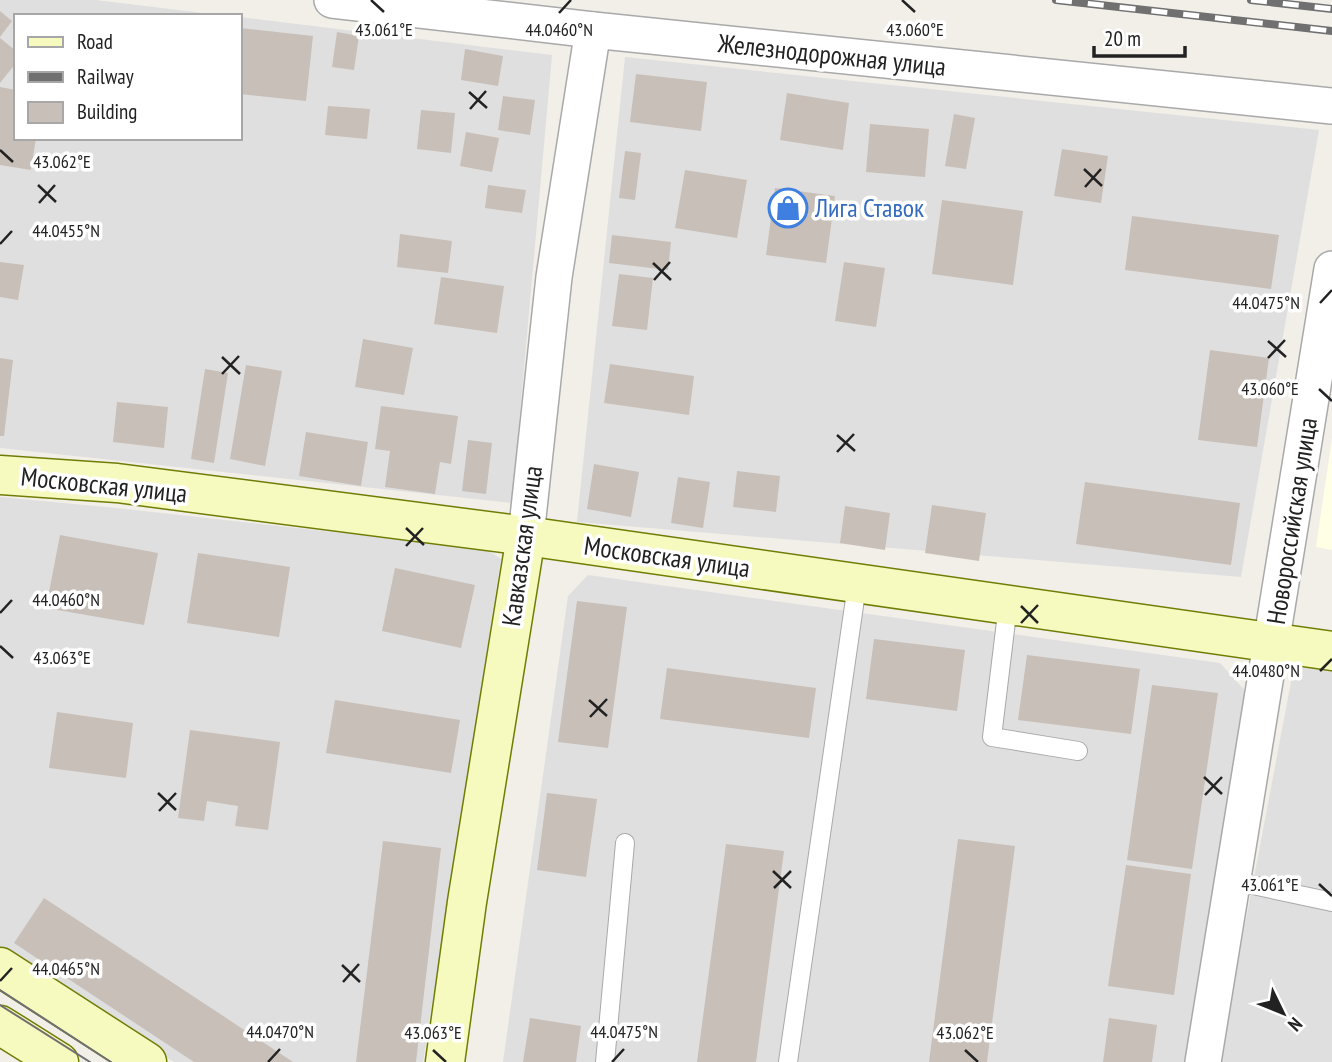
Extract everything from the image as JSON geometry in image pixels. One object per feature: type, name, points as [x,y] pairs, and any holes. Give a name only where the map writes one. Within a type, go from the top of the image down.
[{"type":"street","name":"Железнодорожная улица","points":[[332,0],[593,30],[1332,106]]},
{"type":"street","name":"Кавказская улица","points":[[445,1062],[467,902],[526,536],[554,277],[593,30]]},
{"type":"street","name":"Новороссийская улица","points":[[1203,1062],[1332,270]]},
{"type":"street","name":"Московская улица","points":[[0,475],[117,483],[526,536],[1332,651]]},
{"type":"street","points":[[0,967],[147,1062]]},
{"type":"street","points":[[0,1025],[59,1062]]},
{"type":"lane","points":[[788,1062],[857,585]]},
{"type":"lane","points":[[1008,604],[992,737],[1078,751]]},
{"type":"lane","points":[[605,1062],[625,843]]},
{"type":"lane","points":[[1234,881],[1332,902]]},
{"type":"shaded area","points":[[0,0],[96,0],[211,14],[14,14],[14,140],[242,140],[242,17],[552,55],[512,503],[0,448]]},
{"type":"shaded area","points":[[625,57],[1319,130],[1241,577],[577,522]]},
{"type":"shaded area","points":[[1332,438],[1332,550],[1316,547]]},
{"type":"shaded area","points":[[0,497],[486,549],[501,559],[423,1062],[174,1062],[0,952]]},
{"type":"shaded area","points":[[588,575],[1220,663],[1248,694],[1190,1062],[503,1062],[568,596]]},
{"type":"shaded area","points":[[1294,666],[1332,672],[1332,1062],[1219,1062]]},
{"type":"building","points":[[0,11],[12,21],[0,37]]},
{"type":"building","points":[[242,28],[313,36],[306,101],[242,94]]},
{"type":"building","points":[[337,32],[359,36],[354,70],[332,67]]},
{"type":"building","points":[[0,38],[14,49],[14,66],[0,83]]},
{"type":"building","points":[[465,49],[503,56],[498,86],[461,80]]},
{"type":"building","points":[[636,74],[707,82],[701,131],[630,122]]},
{"type":"building","points":[[0,87],[14,90],[14,140],[36,140],[31,170],[0,165]]},
{"type":"building","points":[[787,93],[849,103],[843,150],[780,140]]},
{"type":"building","points":[[503,96],[535,100],[530,135],[498,130]]},
{"type":"building","points":[[328,106],[370,109],[367,139],[325,135]]},
{"type":"building","points":[[421,110],[455,113],[451,153],[417,149]]},
{"type":"building","points":[[954,114],[975,118],[966,169],[945,166]]},
{"type":"building","points":[[870,124],[929,129],[925,177],[866,172]]},
{"type":"building","points":[[466,132],[499,138],[492,172],[460,166]]},
{"type":"building","points":[[1062,149],[1108,156],[1101,203],[1054,196]]},
{"type":"building","points":[[625,151],[641,153],[635,200],[619,198]]},
{"type":"building","points":[[685,170],[747,180],[737,238],[675,228]]},
{"type":"building","points":[[488,185],[526,190],[522,213],[485,208]]},
{"type":"building","points":[[775,188],[835,196],[826,263],[766,255]]},
{"type":"building","points":[[942,200],[1023,211],[1013,285],[932,274]]},
{"type":"building","points":[[1132,216],[1279,235],[1271,289],[1125,270]]},
{"type":"building","points":[[400,234],[452,241],[448,273],[397,267]]},
{"type":"building","points":[[612,235],[671,242],[668,270],[609,263]]},
{"type":"building","points":[[0,262],[24,265],[18,300],[0,297]]},
{"type":"building","points":[[844,262],[885,268],[876,327],[835,321]]},
{"type":"building","points":[[619,274],[653,278],[647,330],[612,326]]},
{"type":"building","points":[[441,277],[504,286],[497,333],[434,324]]},
{"type":"building","points":[[363,339],[413,348],[404,395],[355,387]]},
{"type":"building","points":[[1210,350],[1269,358],[1257,447],[1198,440]]},
{"type":"building","points":[[0,358],[13,360],[4,436],[0,436]]},
{"type":"building","points":[[610,364],[694,376],[689,415],[604,403]]},
{"type":"building","points":[[246,365],[282,371],[265,466],[230,459]]},
{"type":"building","points":[[205,369],[228,373],[214,463],[191,459]]},
{"type":"building","points":[[117,402],[168,407],[164,448],[113,442]]},
{"type":"building","points":[[381,406],[458,416],[451,464],[440,462],[435,494],[385,487],[390,451],[375,449]]},
{"type":"building","points":[[306,432],[368,442],[361,486],[299,476]]},
{"type":"building","points":[[468,440],[492,443],[486,494],[462,491]]},
{"type":"building","points":[[594,464],[639,472],[631,517],[587,509]]},
{"type":"building","points":[[737,471],[780,476],[776,512],[733,507]]},
{"type":"building","points":[[678,477],[710,482],[703,528],[671,523]]},
{"type":"building","points":[[1085,482],[1240,503],[1231,565],[1076,544]]},
{"type":"building","points":[[932,505],[986,513],[979,561],[925,553]]},
{"type":"building","points":[[845,506],[890,513],[885,550],[840,543]]},
{"type":"building","points":[[60,535],[158,553],[144,625],[46,608]]},
{"type":"building","points":[[198,553],[290,567],[279,637],[187,623]]},
{"type":"building","points":[[395,568],[475,585],[461,648],[382,631]]},
{"type":"building","points":[[577,601],[627,607],[608,748],[558,742]]},
{"type":"building","points":[[874,639],[965,650],[957,711],[866,699]]},
{"type":"building","points":[[1027,655],[1140,669],[1131,734],[1018,720]]},
{"type":"building","points":[[667,668],[816,688],[809,738],[660,719]]},
{"type":"building","points":[[1152,685],[1218,693],[1192,869],[1127,860]]},
{"type":"building","points":[[335,700],[460,720],[451,773],[326,753]]},
{"type":"building","points":[[57,712],[133,723],[126,778],[49,768]]},
{"type":"building","points":[[190,730],[280,742],[268,830],[235,826],[238,806],[207,801],[204,821],[178,818]]},
{"type":"building","points":[[547,793],[597,799],[586,877],[537,870]]},
{"type":"building","points":[[958,839],[1015,846],[987,1062],[929,1062]]},
{"type":"building","points":[[383,841],[441,848],[416,1062],[356,1062]]},
{"type":"building","points":[[726,844],[784,851],[756,1062],[697,1062]]},
{"type":"building","points":[[1126,865],[1191,874],[1174,995],[1108,986]]},
{"type":"building","points":[[44,898],[293,1062],[194,1062],[14,943]]},
{"type":"building","points":[[530,1018],[581,1026],[576,1062],[523,1062]]},
{"type":"building","points":[[1109,1018],[1157,1025],[1152,1062],[1103,1062]]},
{"type":"tram line","points":[[0,990],[111,1062]]},
{"type":"tram line","points":[[0,1005],[90,1062]]},
{"type":"railway","points":[[1056,0],[1332,31]]},
{"type":"railway","points":[[1251,0],[1332,9]]},
{"type":"place","name":"Лига Ставок","points":[[788,208]]}]
